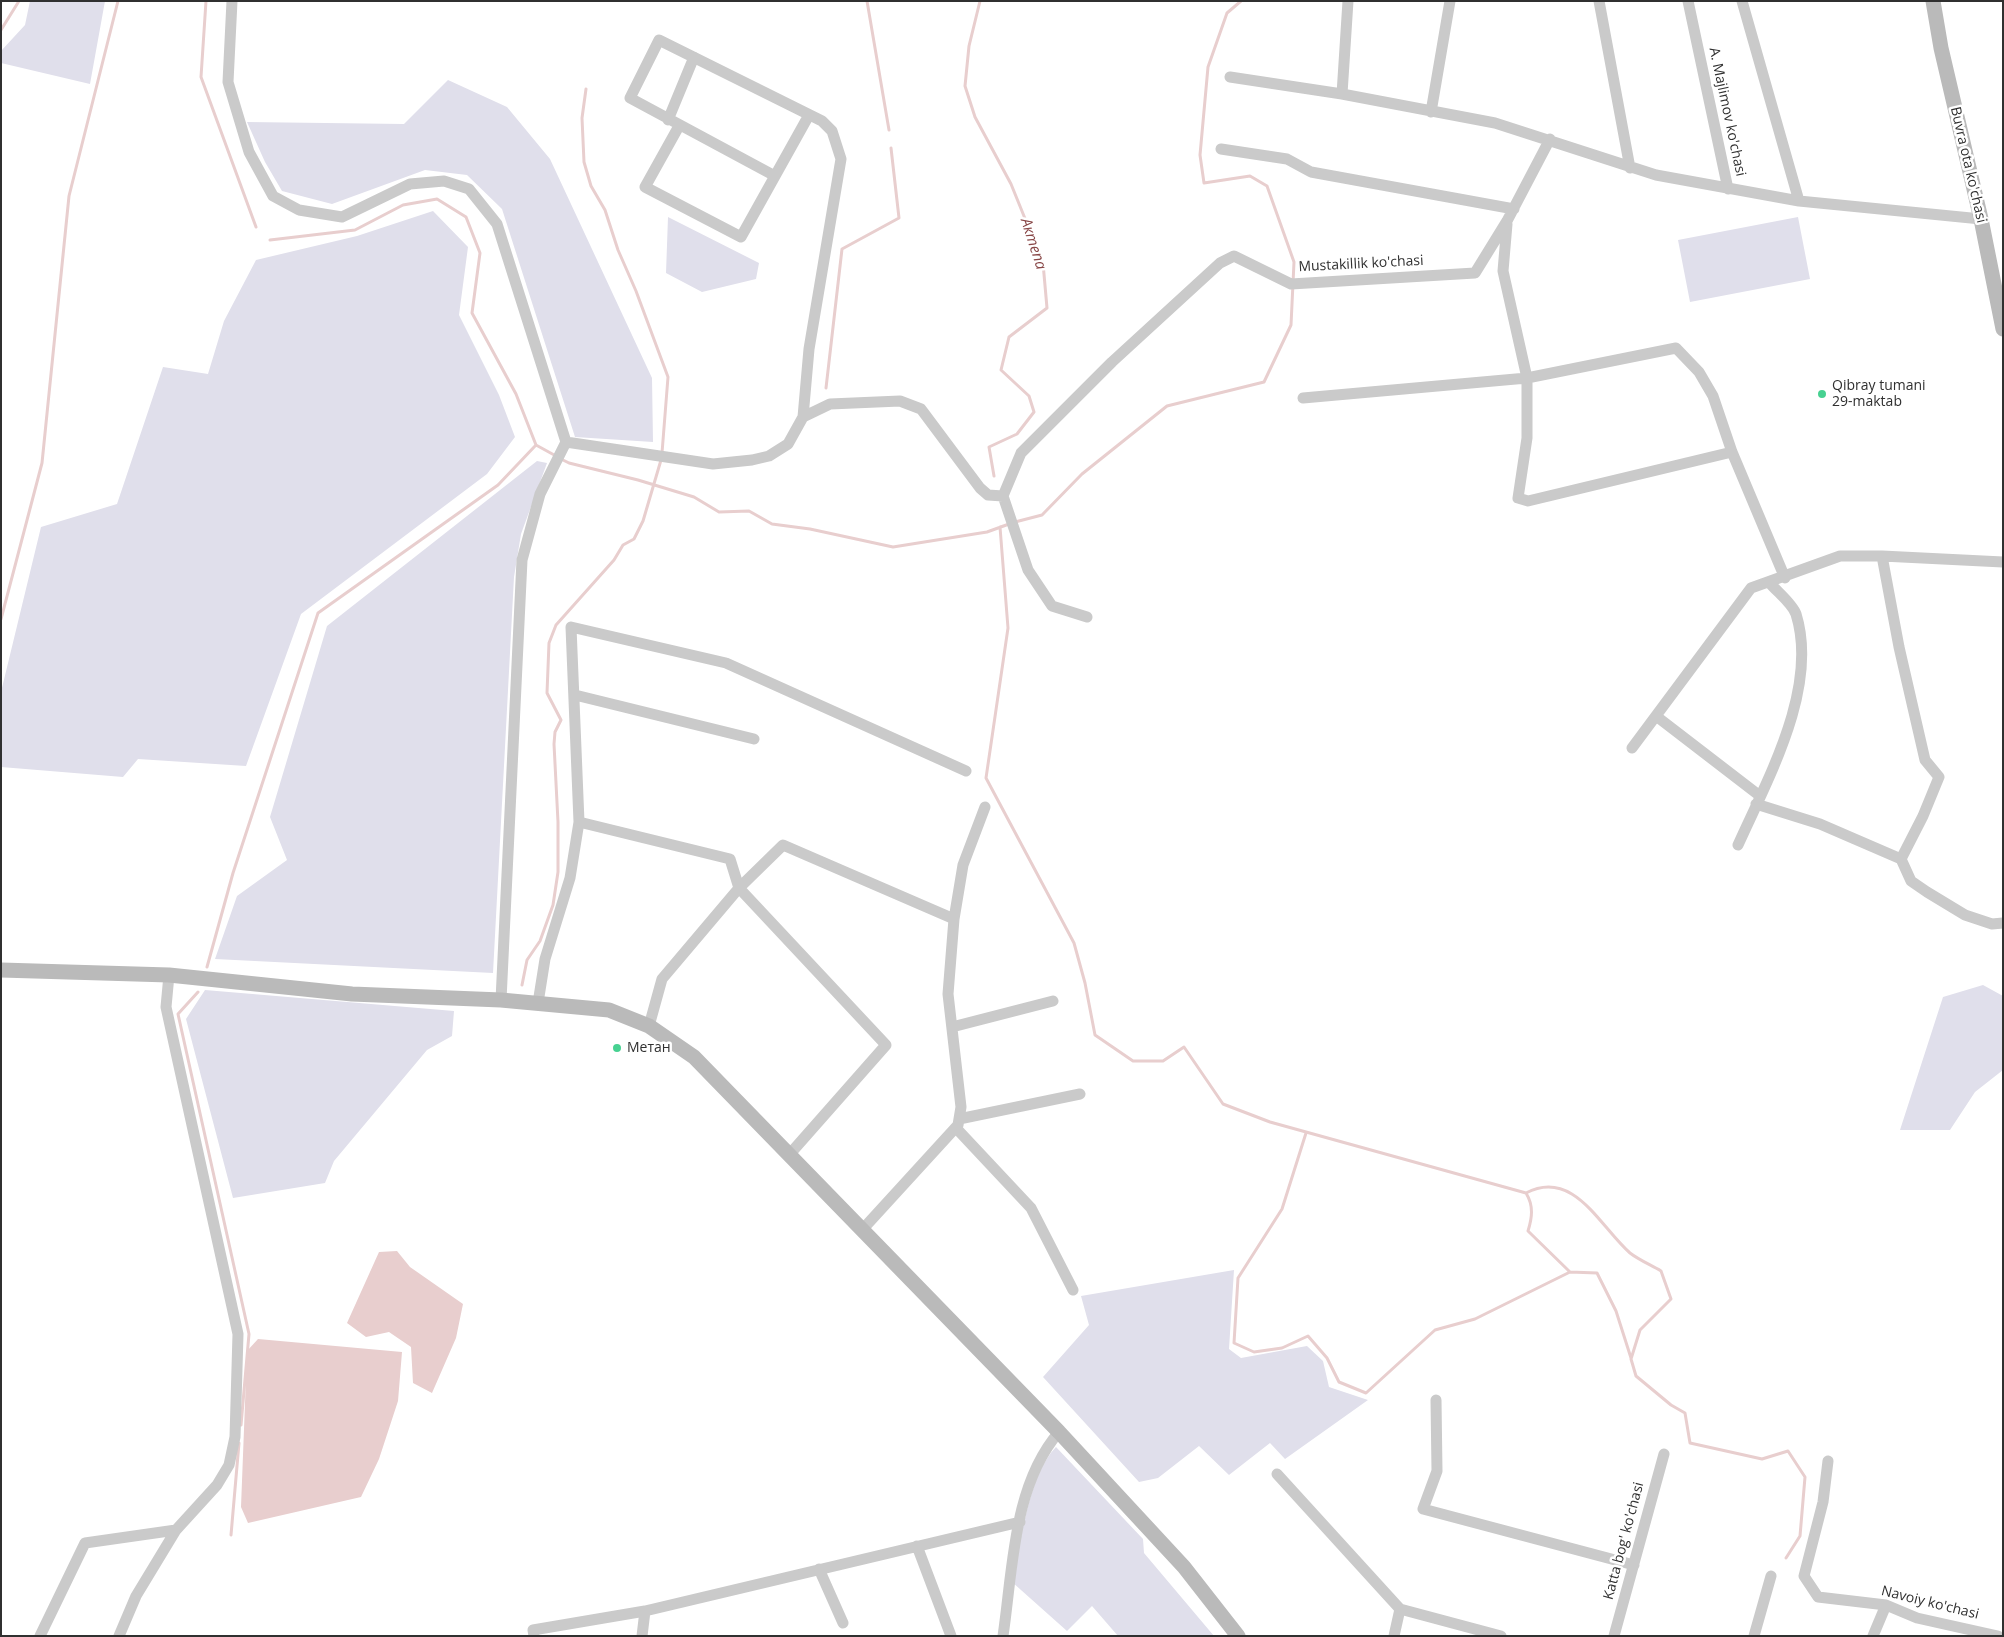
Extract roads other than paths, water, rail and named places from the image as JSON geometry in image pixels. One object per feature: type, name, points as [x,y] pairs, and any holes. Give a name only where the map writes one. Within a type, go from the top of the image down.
[{"type":"main road","name":"Buvra ota ko'chasi","points":[[1934,1],[1941,48],[1981,219],[2003,329]]},
{"type":"main road","points":[[1,970],[169,975],[352,994],[538,1003],[609,1010],[649,1026],[694,1057],[1059,1432],[1184,1567],[1238,1636]]},
{"type":"street","points":[[232,1],[228,82],[249,152],[273,196],[299,210],[342,217],[410,184],[444,181],[468,189],[497,224],[566,442],[540,494],[522,560],[501,1000]]},
{"type":"street","points":[[1342,94],[1348,1]]},
{"type":"street","points":[[1431,112],[1450,1]]},
{"type":"street","points":[[1599,1],[1630,168]]},
{"type":"street","name":"A. Majlimov ko'chasi","points":[[1688,1],[1728,189],[1799,201],[1981,219]]},
{"type":"street","points":[[1742,1],[1799,201]]},
{"type":"street","points":[[566,442],[713,464],[752,460],[770,456],[788,444],[803,417],[809,349],[841,159],[832,131],[822,121],[659,40],[630,98],[775,176]]},
{"type":"street","points":[[694,57],[674,123],[645,187],[741,237],[810,115]]},
{"type":"street","points":[[1230,77],[1342,94],[1496,123],[1550,139],[1630,168],[1728,189]]},
{"type":"street","name":"Mustakillik ko'chasi","points":[[1003,496],[1021,454],[1112,362],[1220,263],[1234,256],[1291,284],[1475,273],[1514,209],[1550,139]]},
{"type":"street","points":[[1221,149],[1287,159],[1312,172],[1514,209]]},
{"type":"street","points":[[1507,221],[1503,271],[1527,378],[1527,438],[1518,498],[1528,502],[1732,452]]},
{"type":"street","points":[[1304,398],[1527,378],[1676,348],[1699,372],[1713,396],[1732,452],[1785,578]]},
{"type":"street","points":[[803,417],[830,404],[900,402],[921,409],[980,488],[988,495],[1003,496],[1028,570],[1052,606],[1087,617]]},
{"type":"street","points":[[1632,748],[1751,588],[1785,578],[1840,556],[1882,556],[2003,562]]},
{"type":"street","points":[[1882,556],[1899,647],[1925,760],[1939,777],[1924,816],[1901,859]]},
{"type":"street","points":[[1738,845],[1776,759],[1795,706],[1802,651],[1795,612],[1769,582]]},
{"type":"street","points":[[538,1003],[545,959],[570,878],[579,822],[572,627],[726,663],[966,771]]},
{"type":"street","points":[[575,695],[754,739]]},
{"type":"street","points":[[1656,716],[1758,800],[1901,859],[1911,881],[1927,892],[1965,915],[1992,924],[2003,923]]},
{"type":"street","points":[[862,1230],[958,1124],[961,1107],[948,994],[954,919],[963,865],[985,807]]},
{"type":"street","points":[[579,822],[730,859],[739,888],[886,1045],[789,1155]]},
{"type":"street","points":[[649,1026],[662,979],[739,888],[783,846],[954,919]]},
{"type":"street","points":[[119,1636],[136,1596],[176,1530],[217,1485],[228,1465],[235,1436],[238,1334],[166,1007],[169,975]]},
{"type":"street","points":[[952,1027],[1053,1001]]},
{"type":"street","points":[[958,1124],[1080,1094]]},
{"type":"street","points":[[958,1124],[1031,1208],[1073,1290]]},
{"type":"street","points":[[1436,1400],[1437,1471],[1423,1509],[1634,1565]]},
{"type":"street","points":[[1003,1636],[1025,1492],[1045,1448],[1059,1432]]},
{"type":"street","name":"Katta bog' ko'chasi","points":[[1614,1636],[1664,1454]]},
{"type":"street","name":"Navoiy ko'chasi","points":[[1828,1461],[1823,1502],[1804,1576],[1818,1597],[1886,1605],[1916,1618],[1998,1636]]},
{"type":"street","points":[[1277,1474],[1400,1609],[1501,1636]]},
{"type":"street","points":[[534,1636],[533,1630],[645,1612],[1020,1522]]},
{"type":"street","points":[[40,1636],[85,1543],[176,1530]]},
{"type":"street","points":[[917,1546],[950,1636]]},
{"type":"street","points":[[819,1569],[843,1623]]},
{"type":"street","points":[[1754,1636],[1771,1576]]},
{"type":"street","points":[[1873,1636],[1886,1605]]},
{"type":"street","points":[[1394,1636],[1400,1609]]},
{"type":"street","points":[[642,1636],[645,1612]]},
{"type":"waterway","points":[[1,30],[19,1]]},
{"type":"waterway","points":[[1,619],[42,463],[69,196],[118,1]]},
{"type":"waterway","points":[[206,1],[201,77],[256,227]]},
{"type":"waterway","points":[[867,1],[889,130]]},
{"type":"waterway","name":"Актепа","points":[[980,1],[969,46],[965,86],[975,117],[1011,184],[1043,263],[1047,308],[1009,337],[1001,370],[1029,396],[1034,412],[1017,434],[989,447],[994,476]]},
{"type":"waterway","points":[[1015,522],[1042,515],[1082,474],[1167,406],[1264,382],[1291,325],[1294,262],[1267,186],[1250,176],[1204,183],[1200,155],[1208,67],[1227,13],[1241,1]]},
{"type":"waterway","points":[[586,89],[582,118],[584,162],[591,186],[605,210],[618,250],[636,291],[668,377],[662,453]]},
{"type":"waterway","points":[[826,388],[842,249],[899,218],[891,148]]},
{"type":"waterway","points":[[207,967],[233,873],[318,613],[498,485],[536,445],[516,394],[472,313],[480,253],[466,217],[437,199],[403,205],[355,230],[270,240]]},
{"type":"waterway","points":[[536,445],[556,456]]},
{"type":"waterway","points":[[561,459],[569,463],[638,480],[694,497],[719,512],[749,511],[772,524],[810,529],[893,547],[987,532],[1009,524]]},
{"type":"waterway","points":[[522,985],[527,960],[540,941],[553,905],[558,872],[558,822],[554,744],[555,732],[561,720],[547,693],[549,643],[556,625],[614,560],[623,545],[634,539],[643,521],[661,460]]},
{"type":"waterway","points":[[1000,527],[1008,628],[986,778],[1074,943],[1085,983],[1095,1035],[1133,1061],[1163,1061],[1184,1047],[1223,1104],[1270,1122],[1526,1193],[1543,1187],[1558,1188],[1572,1194],[1597,1216],[1630,1253],[1661,1271],[1671,1299],[1640,1330],[1631,1359],[1636,1376],[1671,1405],[1685,1413],[1690,1443],[1762,1459],[1788,1451],[1805,1477],[1800,1536],[1786,1558]]},
{"type":"waterway","points":[[198,992],[178,1014],[249,1334],[241,1425]]},
{"type":"waterway","points":[[1306,1133],[1282,1209],[1238,1278],[1234,1343],[1254,1352],[1282,1348],[1308,1336],[1327,1358],[1339,1382],[1366,1393],[1435,1330],[1475,1319],[1570,1272],[1597,1273],[1616,1311],[1631,1358]]},
{"type":"waterway","points":[[1526,1193],[1532,1212],[1528,1231],[1570,1272]]},
{"type":"waterway","points":[[231,1535],[239,1443]]},
{"type":"place","name":"Qibray tumani 29-maktab","points":[[1822,394]]},
{"type":"place","name":"Метан","points":[[617,1048]]}]
